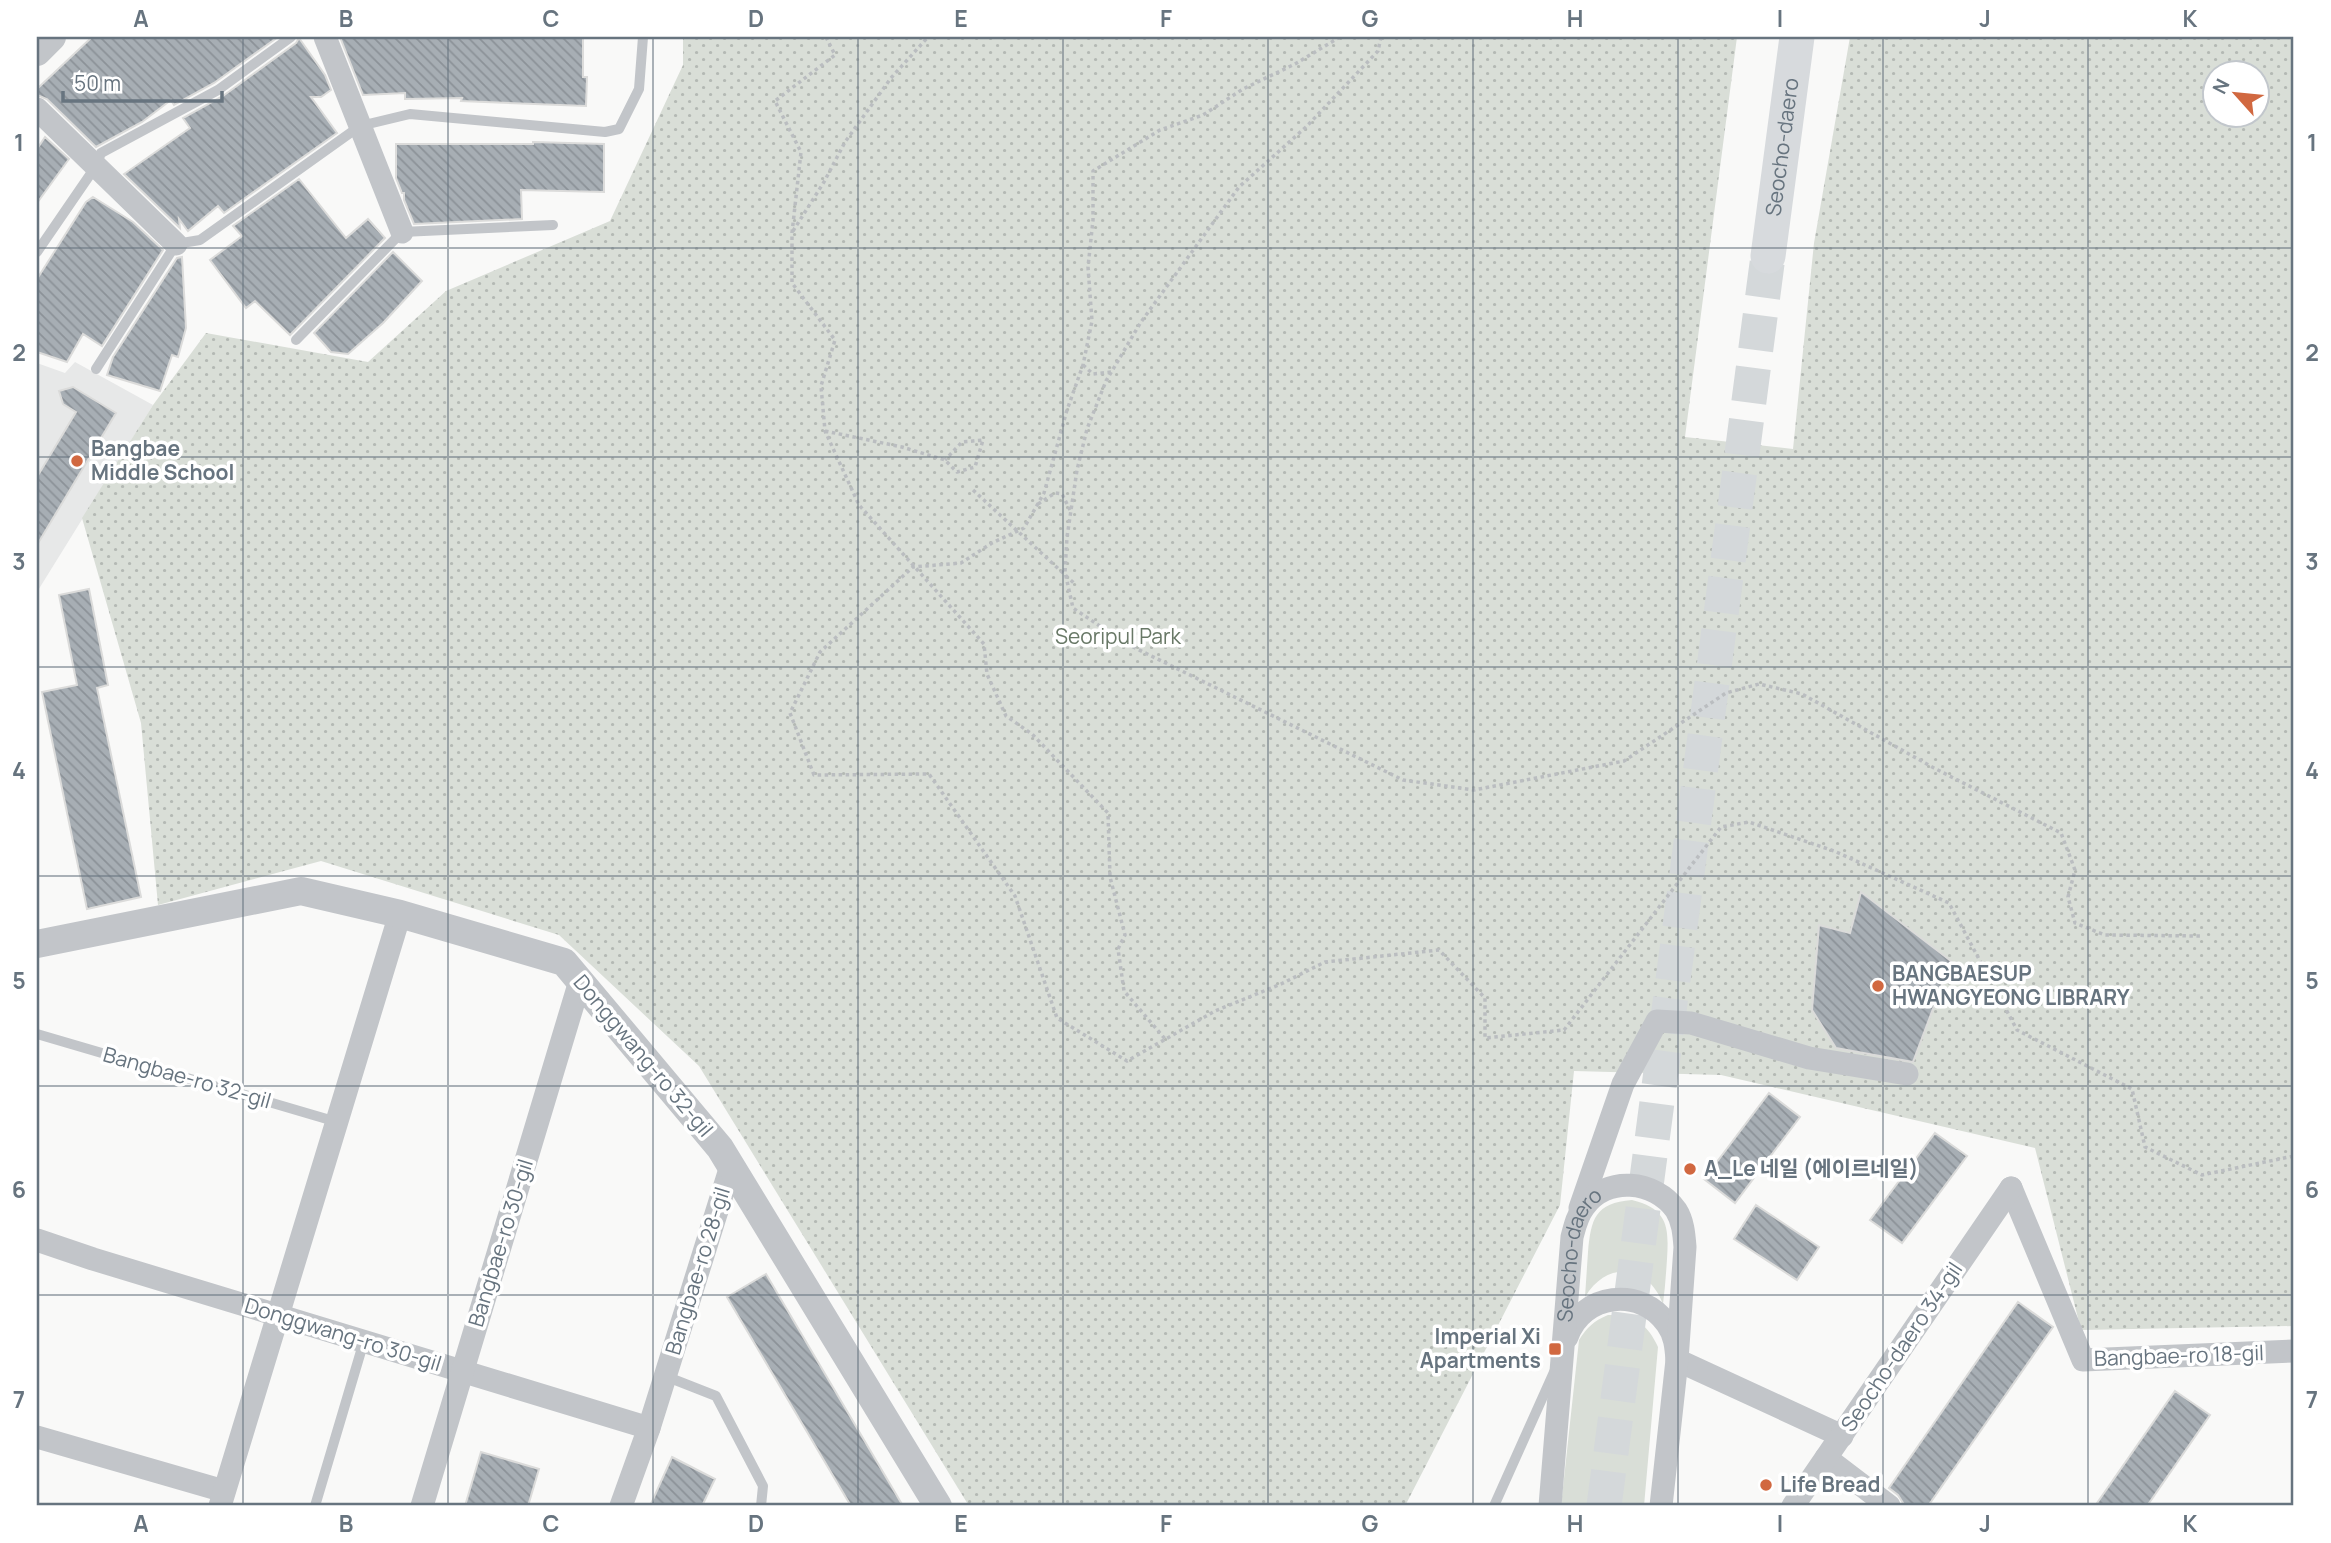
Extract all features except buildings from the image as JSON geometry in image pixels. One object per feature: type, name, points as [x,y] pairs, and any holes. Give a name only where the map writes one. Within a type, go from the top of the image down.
[{"type":"main road","name":"Seocho-daero","points":[[1768,256],[1797,37]]},
{"type":"street","points":[[37,52],[52,37]]},
{"type":"street","points":[[325,37],[402,232]]},
{"type":"street","points":[[37,109],[176,244]]},
{"type":"street","name":"Donggwang-ro 32-gil","points":[[37,944],[301,891],[400,915],[564,962],[720,1149],[937,1506]]},
{"type":"street","points":[[37,1437],[222,1499],[400,915]]},
{"type":"street","name":"Bangbae-ro 30-gil","points":[[422,1506],[580,981]]},
{"type":"street","points":[[1576,1220],[1623,1084],[1657,1021],[1691,1023],[1809,1058],[1907,1074]]},
{"type":"street","name":"Bangbae-ro 28-gil","points":[[621,1506],[649,1428],[731,1166]]},
{"type":"street","name":"Seocho-daero","points":[[1550,1506],[1572,1237],[1576,1220],[1586,1204],[1599,1193],[1616,1186],[1633,1185],[1651,1189],[1666,1198],[1678,1212],[1684,1229],[1676,1360],[1661,1506]]},
{"type":"street","name":"Bangbae-ro 18-gil","points":[[2011,1188],[2083,1360],[2294,1351]]},
{"type":"street","name":"Seocho-daero 34-gil","points":[[1793,1506],[2011,1188]]},
{"type":"street","name":"Donggwang-ro 30-gil","points":[[37,1240],[649,1428]]},
{"type":"street","name":"Seocho-daero","points":[[1564,1350],[1568,1333],[1577,1318],[1590,1306],[1607,1299],[1625,1298],[1642,1302],[1657,1312],[1669,1325],[1675,1342],[1676,1360]]},
{"type":"street","points":[[1676,1360],[1842,1436]]},
{"type":"street","points":[[1826,1458],[1889,1506]]},
{"type":"lane","points":[[37,252],[96,166],[102,153],[218,90],[291,37]]},
{"type":"lane","points":[[96,369],[176,244],[200,240],[360,126],[410,114],[605,132],[619,129],[639,89],[643,37]]},
{"type":"lane","points":[[296,340],[402,232],[552,225]]},
{"type":"lane","name":"Bangbae-ro 32-gil","points":[[37,1034],[337,1122]]},
{"type":"lane","points":[[315,1506],[364,1340]]},
{"type":"lane","name":"Seocho-daero","points":[[1494,1506],[1564,1350]]},
{"type":"lane","name":"Bangbae-ro 28-gil","points":[[665,1376],[716,1396],[763,1486],[761,1506]]},
{"type":"path","points":[[826,37],[835,55],[775,101],[801,152],[792,233],[792,283],[835,340],[821,386],[825,431],[859,505],[984,644],[987,674],[1006,716],[1032,734],[1108,813],[1110,877],[1125,934],[1118,949],[1124,991],[1166,1040]]},
{"type":"path","points":[[792,233],[845,142],[891,78],[928,37]]},
{"type":"path","points":[[1340,37],[1295,64],[1243,89],[1203,116],[1160,130],[1093,171],[1093,220],[1088,267],[1092,321],[1083,366],[1044,492],[1024,528],[961,563],[913,566],[820,652],[790,713],[814,775],[929,774],[1016,896],[1057,1018],[1127,1060],[1215,1011],[1281,984],[1325,962],[1439,950],[1485,998],[1485,1038],[1564,1030],[1721,827],[1749,822],[1834,851],[1949,903],[2017,1030],[2132,1090],[2145,1147],[2202,1175],[2294,1156]]},
{"type":"path","points":[[1381,37],[1378,51],[1306,127],[1239,187],[1141,321],[1112,372],[1087,429],[1077,470],[1065,572],[1073,608],[1125,643],[1403,780],[1474,790],[1624,761],[1726,693],[1759,684],[1802,694],[1934,768],[2060,833],[2075,870],[2068,897],[2075,923],[2105,935],[2200,936]]},
{"type":"path","points":[[1083,366],[1093,374],[1112,372]]},
{"type":"path","points":[[825,431],[902,447],[945,460],[957,472],[975,467],[983,440],[962,442],[945,460]]},
{"type":"path","points":[[973,490],[1076,584]]},
{"type":"path","points":[[1036,505],[1055,494],[1062,494],[1071,510]]},
{"type":"shaded area","name":"Bangbae Middle School","points":[[75,362],[153,405],[37,592],[37,363],[65,373]]},
{"type":"green space","name":"Seoripul Park","points":[[683,37],[1737,37],[1685,437],[1793,449],[1814,243],[1850,37],[2294,37],[2294,1326],[2081,1330],[2035,1148],[1721,1075],[1574,1071],[1560,1205],[1405,1506],[969,1506],[699,1066],[559,935],[321,861],[158,905],[141,723],[82,518],[153,405],[206,333],[368,362],[446,291],[610,221],[683,65]]},
{"type":"green space","points":[[1632,1200],[1653,1209],[1664,1221],[1668,1248],[1663,1304],[1648,1281],[1638,1274],[1627,1272],[1615,1272],[1604,1277],[1585,1297],[1593,1222],[1603,1209],[1610,1205]]},
{"type":"green space","points":[[1608,1315],[1625,1316],[1639,1322],[1658,1347],[1644,1506],[1561,1506],[1579,1340],[1591,1325]]},
{"type":"tunnel","points":[[1604,1506],[1768,256]]},
{"type":"place","name":"Bangbae Middle School","points":[[77,461]]},
{"type":"place","name":"BANGBAESUP HWANGYEONG LIBRARY","points":[[1878,986]]},
{"type":"place","name":"A_Le 네일 (에이르네일)","points":[[1690,1169]]},
{"type":"place","name":"Imperial Xi Apartments","points":[[1555,1349]]},
{"type":"place","name":"Life Bread","points":[[1766,1485]]}]
